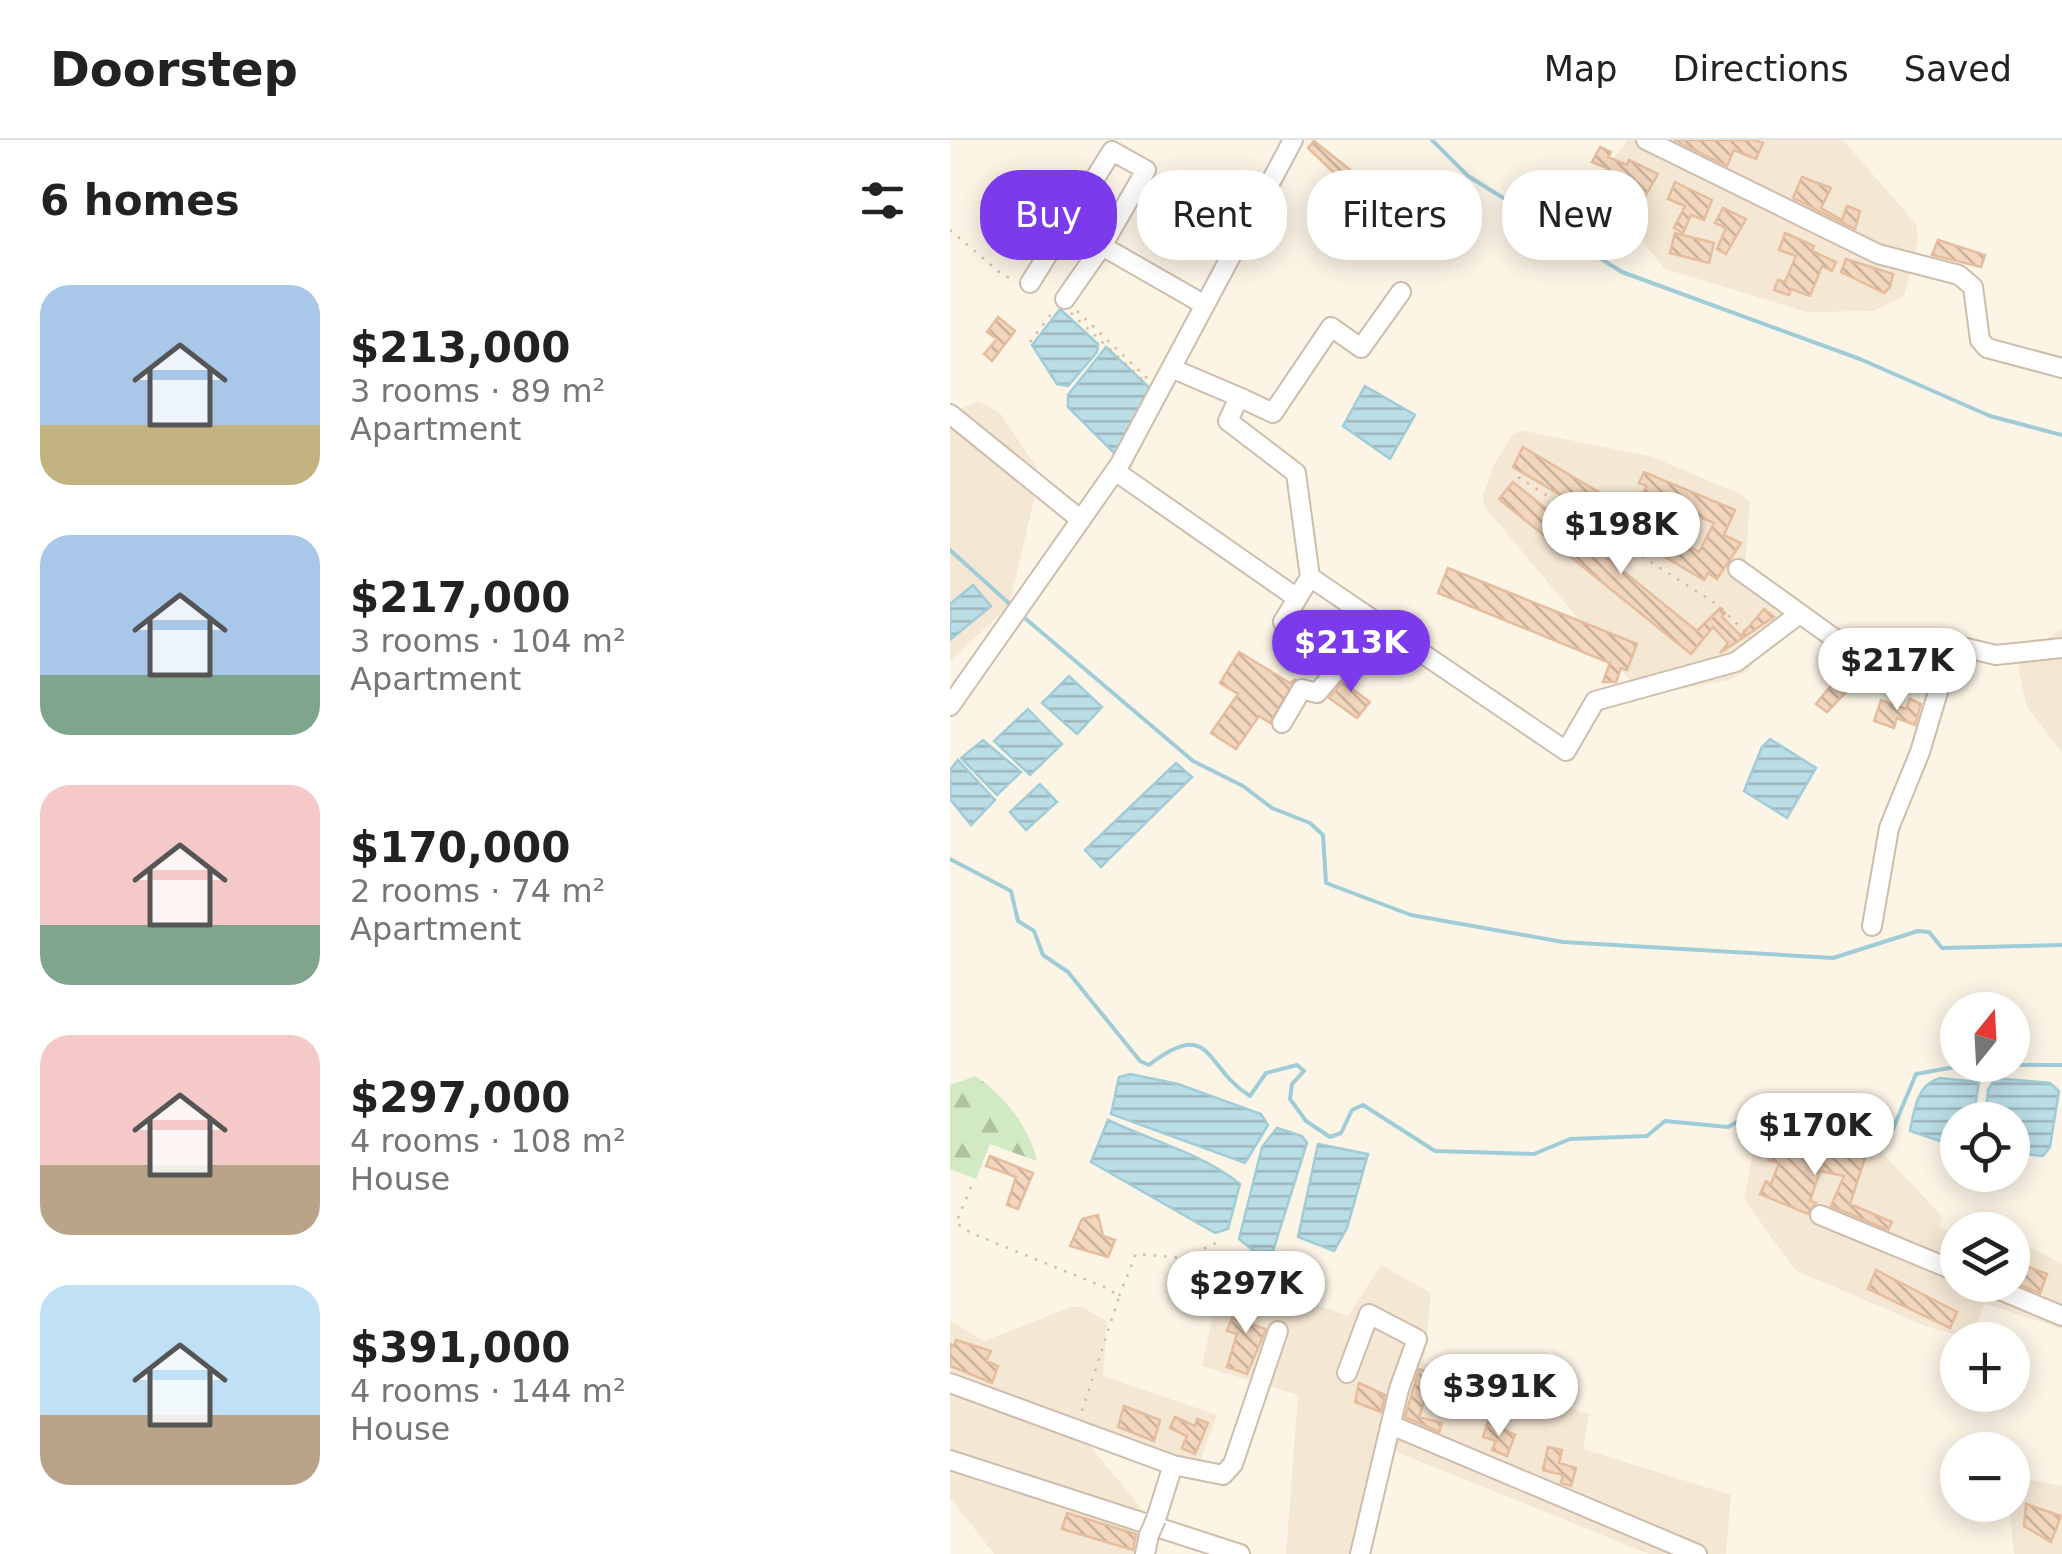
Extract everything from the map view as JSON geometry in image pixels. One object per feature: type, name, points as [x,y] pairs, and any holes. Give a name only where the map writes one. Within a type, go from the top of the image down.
[{"type":"street","points":[[950,706],[1115,471],[1293,140]]},
{"type":"street","points":[[1646,140],[1878,254],[1959,275],[1973,288],[1980,340],[1988,348],[2062,368]]},
{"type":"street","points":[[1100,170],[1112,151],[1146,170],[1117,220]]},
{"type":"street","points":[[1117,255],[1205,305]]},
{"type":"street","points":[[1030,282],[1044,260]]},
{"type":"street","points":[[1063,304],[1093,260]]},
{"type":"street","points":[[1171,368],[1273,413],[1331,327],[1361,348],[1401,292]]},
{"type":"street","points":[[1239,397],[1228,422],[1296,473],[1310,577],[1282,622]]},
{"type":"street","points":[[950,414],[1080,520]]},
{"type":"street","points":[[1115,471],[1297,598]]},
{"type":"street","points":[[1738,568],[1798,616],[1888,677],[1908,676],[1942,642],[1996,655],[2062,648]]},
{"type":"street","points":[[1310,577],[1566,751],[1596,702],[1736,662],[1798,616]]},
{"type":"street","points":[[1282,723],[1302,689],[1316,693],[1377,622]]},
{"type":"street","points":[[1872,926],[1889,828],[1920,752],[1952,645]]},
{"type":"street","points":[[1820,1215],[1940,1265]]},
{"type":"street","points":[[2029,1302],[2062,1316]]},
{"type":"street","points":[[1347,1373],[1368,1314],[1417,1339],[1360,1554]]},
{"type":"street","points":[[950,1383],[1173,1465],[1222,1475],[1233,1464],[1278,1331]]},
{"type":"street","points":[[1391,1426],[1697,1554]]},
{"type":"street","points":[[950,1460],[1240,1554]]},
{"type":"street","points":[[1150,1536],[1173,1465]]},
{"type":"path","points":[[1030,342],[1063,304],[1158,394]]},
{"type":"path","points":[[1518,478],[1718,605],[1759,645]]},
{"type":"path","points":[[971,1187],[956,1223],[971,1233],[1092,1281],[1118,1298]]},
{"type":"path","points":[[1075,1429],[1136,1254],[1184,1258],[1222,1240]]},
{"type":"shaded area","points":[[1628,140],[1843,140],[1916,224],[1918,240],[1904,296],[1873,311],[1807,312],[1665,269],[1648,249],[1648,170],[1607,170]]},
{"type":"shaded area","points":[[979,401],[1000,413],[1037,468],[1039,479],[1009,606],[950,661],[950,426],[962,408]]},
{"type":"shaded area","points":[[1525,431],[1649,456],[1741,494],[1750,502],[1745,566],[1796,613],[1767,642],[1748,671],[1730,680],[1647,695],[1637,689],[1484,506],[1483,495],[1496,460],[1514,433]]},
{"type":"shaded area","points":[[2062,629],[2062,752],[2027,707],[2018,668],[2025,652]]},
{"type":"shaded area","points":[[1776,1122],[1873,1143],[1940,1215],[1940,1302],[2030,1302],[2030,1247],[2062,1264],[2062,1329],[1984,1303],[1978,1322],[1940,1322],[1940,1330],[1795,1270],[1744,1199],[1757,1133],[1765,1124]]},
{"type":"shaded area","points":[[1381,1265],[1431,1293],[1424,1363],[1589,1414],[1583,1449],[1731,1495],[1726,1554],[1649,1554],[1382,1446],[1354,1554],[1286,1554],[1298,1395],[1202,1366],[1222,1272],[1348,1316]]},
{"type":"shaded area","points":[[1071,1307],[1081,1307],[1107,1321],[1103,1376],[1217,1415],[1199,1464],[1093,1431],[1090,1446],[1159,1533],[1154,1554],[994,1554],[950,1497],[950,1321],[984,1341]]},
{"type":"shaded area","points":[[2030,1479],[2062,1486],[2062,1554],[2014,1554],[2011,1522],[2030,1522]]},
{"type":"green space","points":[[976,1076],[1014,1113],[1037,1161],[990,1144],[976,1179],[950,1169],[950,1085]]},
{"type":"water","points":[[1060,309],[1098,344],[1097,352],[1068,386],[1057,384],[1032,345]]},
{"type":"water","points":[[1106,347],[1153,391],[1115,454],[1068,407],[1068,395]]},
{"type":"water","points":[[1365,386],[1415,415],[1390,459],[1343,426]]},
{"type":"water","points":[[973,585],[991,606],[950,640],[950,604]]},
{"type":"water","points":[[1069,676],[1102,707],[1077,734],[1042,703]]},
{"type":"water","points":[[1028,709],[1062,744],[1030,775],[994,741]]},
{"type":"water","points":[[1770,739],[1816,768],[1787,818],[1744,791],[1762,747]]},
{"type":"water","points":[[983,740],[1021,772],[997,795],[961,758]]},
{"type":"water","points":[[958,760],[995,800],[971,825],[950,799],[950,770]]},
{"type":"water","points":[[1176,763],[1192,777],[1101,867],[1085,850]]},
{"type":"water","points":[[1040,784],[1057,802],[1026,830],[1010,812]]},
{"type":"water","points":[[1130,1074],[1178,1084],[1261,1114],[1268,1125],[1245,1163],[1111,1114],[1119,1077]]},
{"type":"water","points":[[1940,1078],[1940,1082],[1979,1082],[1976,1102],[1940,1102],[1940,1141],[1910,1131],[1921,1092]]},
{"type":"water","points":[[2030,1081],[2050,1083],[2059,1091],[2050,1147],[2043,1156],[2030,1155],[2030,1102],[1987,1102],[1993,1082]]},
{"type":"water","points":[[1108,1120],[1194,1156],[1240,1184],[1228,1229],[1215,1233],[1091,1162]]},
{"type":"water","points":[[1277,1128],[1302,1136],[1307,1143],[1273,1251],[1255,1252],[1239,1239],[1262,1147]]},
{"type":"water","points":[[1318,1144],[1368,1154],[1347,1228],[1334,1251],[1298,1237]]},
{"type":"building","points":[[1674,140],[1763,143],[1756,159],[1734,150],[1727,166]]},
{"type":"building","points":[[1314,141],[1350,170],[1331,170],[1308,148]]},
{"type":"building","points":[[1600,147],[1611,152],[1608,157],[1627,165],[1629,160],[1658,174],[1648,191],[1648,170],[1606,170],[1592,162]]},
{"type":"building","points":[[1802,177],[1831,188],[1821,208],[1842,220],[1847,206],[1860,211],[1855,229],[1793,198]]},
{"type":"building","points":[[1675,182],[1712,200],[1704,220],[1691,215],[1683,233],[1674,228],[1685,206],[1668,199]]},
{"type":"building","points":[[1723,208],[1746,219],[1726,254],[1717,249],[1726,228],[1715,223]]},
{"type":"building","points":[[1675,233],[1714,243],[1709,263],[1670,253]]},
{"type":"building","points":[[1785,233],[1814,246],[1812,251],[1836,262],[1832,271],[1822,266],[1810,296],[1791,289],[1789,295],[1774,290],[1778,280],[1785,282],[1796,256],[1779,250]]},
{"type":"building","points":[[1938,240],[1985,255],[1981,267],[1932,255]]},
{"type":"building","points":[[1846,259],[1893,274],[1890,287],[1884,293],[1841,272]]},
{"type":"building","points":[[998,317],[1015,331],[992,361],[984,354],[997,339],[987,332]]},
{"type":"building","points":[[1523,447],[1699,552],[1714,523],[1643,493],[1647,486],[1639,483],[1644,472],[1735,510],[1724,535],[1741,543],[1717,579],[1708,573],[1704,580],[1513,467]]},
{"type":"building","points":[[1513,482],[1697,631],[1720,608],[1725,613],[1722,617],[1741,636],[1764,609],[1774,617],[1720,653],[1728,643],[1713,627],[1691,654],[1499,499]]},
{"type":"building","points":[[1448,568],[1637,644],[1627,670],[1621,668],[1616,682],[1603,682],[1610,663],[1438,593]]},
{"type":"building","points":[[1239,652],[1290,683],[1296,679],[1270,723],[1259,716],[1236,749],[1211,733],[1238,694],[1220,683]]},
{"type":"building","points":[[1357,665],[1364,671],[1351,688],[1370,702],[1357,718],[1329,698]]},
{"type":"building","points":[[1838,677],[1851,687],[1827,712],[1816,704]]},
{"type":"building","points":[[1910,699],[1921,704],[1915,725],[1897,718],[1894,728],[1874,721],[1881,700],[1906,709]]},
{"type":"building","points":[[1772,1138],[1865,1158],[1850,1204],[1892,1222],[1888,1230],[1831,1206],[1844,1176],[1820,1171],[1810,1201],[1816,1203],[1808,1214],[1760,1194],[1766,1181],[1771,1184],[1779,1163],[1768,1160]]},
{"type":"building","points":[[990,1156],[1033,1173],[1018,1209],[1007,1205],[1016,1177],[986,1166]]},
{"type":"building","points":[[1098,1215],[1103,1236],[1115,1240],[1108,1257],[1070,1246],[1082,1219]]},
{"type":"building","points":[[2030,1268],[2047,1274],[2040,1293],[2030,1289]]},
{"type":"building","points":[[1876,1270],[1957,1312],[1953,1322],[1940,1323],[1868,1289]]},
{"type":"building","points":[[1247,1290],[1261,1293],[1249,1324],[1266,1329],[1247,1374],[1227,1367],[1237,1334],[1227,1331],[1232,1318],[1240,1321]]},
{"type":"building","points":[[956,1340],[991,1351],[986,1361],[998,1366],[992,1383],[950,1366],[950,1344],[954,1346]]},
{"type":"building","points":[[1419,1369],[1434,1374],[1419,1417],[1442,1423],[1439,1432],[1405,1417]]},
{"type":"building","points":[[1359,1383],[1385,1395],[1381,1412],[1355,1402]]},
{"type":"building","points":[[1124,1406],[1160,1420],[1154,1441],[1118,1427]]},
{"type":"building","points":[[1175,1417],[1195,1426],[1197,1419],[1208,1423],[1195,1454],[1182,1448],[1187,1436],[1170,1428]]},
{"type":"building","points":[[1488,1422],[1515,1435],[1507,1456],[1492,1450],[1496,1441],[1483,1437]]},
{"type":"building","points":[[1548,1447],[1562,1450],[1559,1463],[1576,1468],[1571,1486],[1561,1483],[1563,1475],[1543,1470]]},
{"type":"building","points":[[2030,1505],[2061,1516],[2051,1542],[2024,1526],[2024,1522],[2030,1522]]},
{"type":"building","points":[[1067,1513],[1136,1534],[1133,1550],[1062,1529]]},
{"type":"waterway","points":[[1432,140],[1468,176],[1622,272],[1860,359],[1990,416],[2062,435]]},
{"type":"waterway","points":[[950,550],[1013,607]]},
{"type":"waterway","points":[[1020,614],[1193,761],[1243,786],[1272,808],[1310,823],[1323,835],[1326,883],[1411,915],[1563,942],[1833,958],[1918,931],[1929,932],[1942,948],[2062,945]]},
{"type":"waterway","points":[[950,859],[1011,891],[1018,921],[1034,931],[1043,955],[1068,972],[1140,1061],[1149,1065],[1185,1045],[1197,1046],[1250,1096],[1266,1073],[1297,1065],[1304,1071],[1292,1084],[1290,1099],[1306,1121],[1330,1137],[1341,1133],[1352,1110],[1363,1105],[1435,1151],[1534,1154],[1570,1139],[1647,1136],[1665,1121],[1728,1127],[1747,1116],[1816,1125],[1836,1121],[1879,1135],[1893,1129],[1916,1074],[1940,1070]]},
{"type":"waterway","points":[[2030,1065],[2062,1065]]}]
